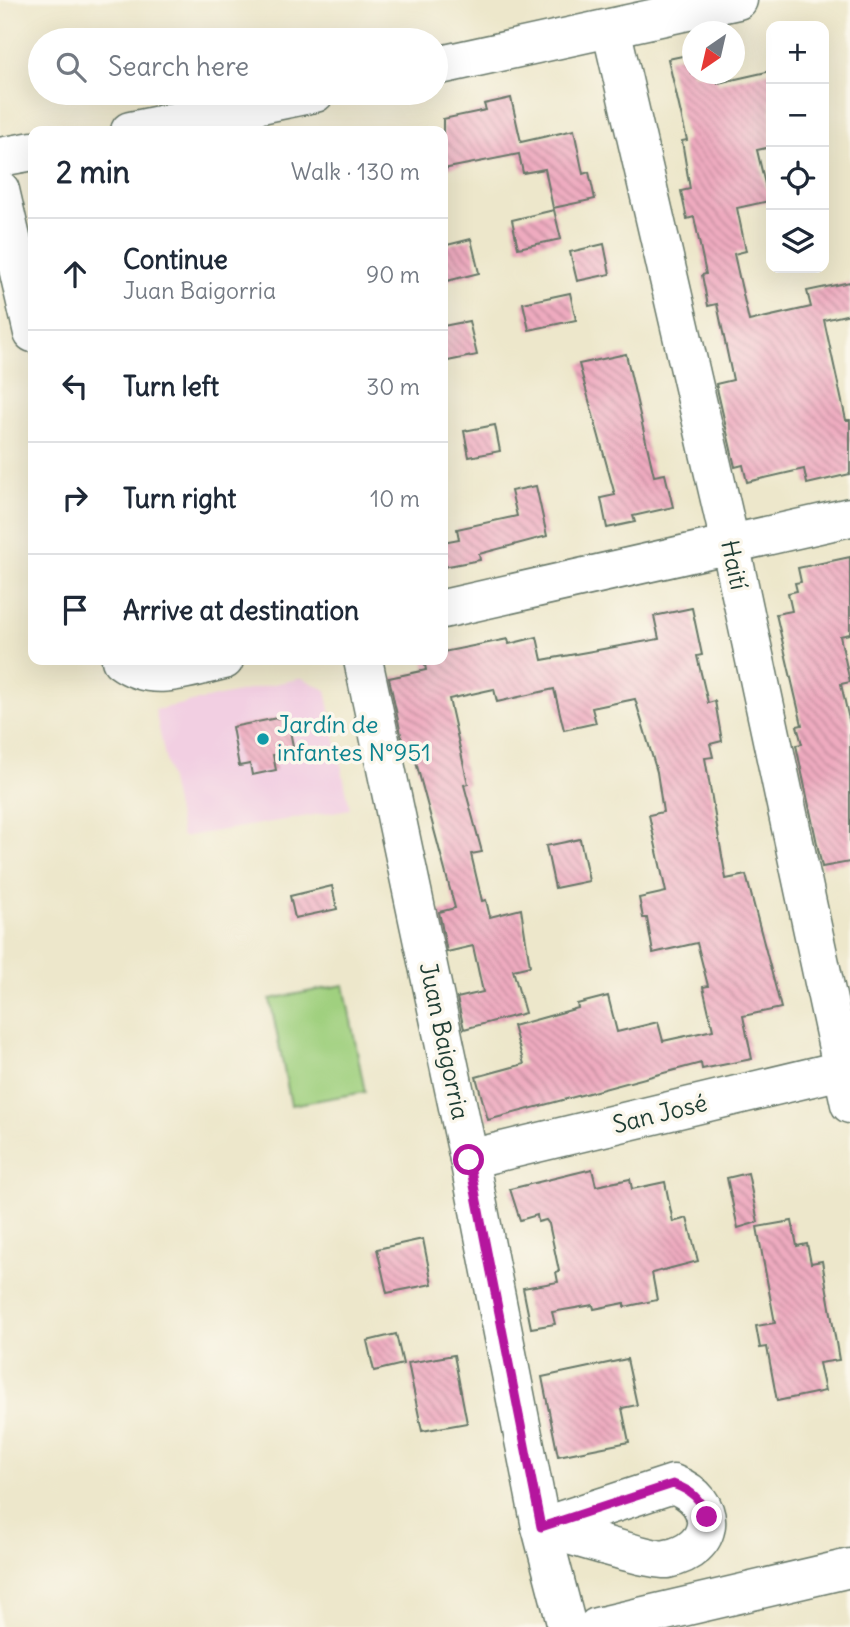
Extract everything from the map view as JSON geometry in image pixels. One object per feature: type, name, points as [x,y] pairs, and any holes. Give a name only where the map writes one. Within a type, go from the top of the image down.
[{"type":"street","points":[[448,63],[738,0]]},
{"type":"street","name":"Haití","points":[[611,28],[730,543],[848,1080]]},
{"type":"street","points":[[180,126],[250,119],[285,105]]},
{"type":"street","points":[[0,158],[28,152]]},
{"type":"street","points":[[0,190],[28,311]]},
{"type":"street","points":[[448,608],[850,517]]},
{"type":"street","points":[[128,665],[136,671],[159,675],[202,665]]},
{"type":"street","name":"Juan Baigorria","points":[[364,665],[469,1160],[541,1527],[567,1627]]},
{"type":"street","name":"San José","points":[[469,1160],[848,1080]]},
{"type":"street","points":[[597,1627],[850,1568]]},
{"type":"shaded area","points":[[302,678],[326,690],[350,809],[182,837],[155,710]]},
{"type":"green space","points":[[344,985],[365,1092],[291,1105],[270,999]]},
{"type":"building","points":[[682,56],[682,84],[745,84],[745,77],[766,72],[766,148],[757,150],[766,188],[766,202],[737,208],[746,251],[734,254],[749,321],[811,307],[807,291],[850,282],[850,314],[824,320],[846,420],[850,420],[850,474],[807,484],[804,469],[747,482],[743,465],[735,467],[716,384],[733,380],[717,304],[708,306],[702,275],[706,274],[694,217],[687,219],[681,191],[690,189],[682,141],[687,140],[668,59]]},
{"type":"building","points":[[511,98],[521,142],[574,130],[583,174],[589,172],[595,199],[553,208],[545,169],[523,173],[519,154],[448,168],[448,126],[443,126],[443,119],[486,110],[484,104]]},
{"type":"building","points":[[554,210],[561,239],[518,248],[512,220]]},
{"type":"building","points":[[471,239],[479,273],[448,281],[448,245]]},
{"type":"building","points":[[604,244],[610,274],[577,281],[570,252]]},
{"type":"building","points":[[570,293],[576,320],[529,330],[523,303]]},
{"type":"building","points":[[469,321],[477,355],[448,361],[448,325]]},
{"type":"building","points":[[626,354],[654,476],[665,474],[673,507],[633,516],[635,522],[607,528],[601,498],[615,495],[579,364]]},
{"type":"building","points":[[495,425],[500,451],[469,457],[464,431]]},
{"type":"building","points":[[536,486],[547,536],[479,554],[480,560],[448,566],[448,541],[459,539],[457,529],[517,516],[511,491]]},
{"type":"building","points":[[850,557],[850,634],[840,636],[850,682],[841,684],[850,724],[850,862],[822,867],[796,745],[802,744],[797,726],[802,725],[776,614],[792,611],[788,593],[797,591],[795,583],[801,582],[798,568]]},
{"type":"building","points":[[692,608],[702,655],[697,656],[708,703],[715,701],[722,741],[710,744],[713,757],[705,758],[726,879],[746,875],[781,1008],[743,1016],[752,1059],[702,1069],[701,1063],[488,1120],[476,1077],[524,1064],[513,1026],[578,1008],[577,1004],[608,996],[617,1032],[658,1022],[663,1041],[713,1030],[703,987],[708,986],[697,943],[653,953],[647,918],[643,918],[639,898],[666,892],[649,815],[663,812],[657,772],[635,699],[592,708],[596,723],[564,730],[554,689],[497,702],[494,689],[449,699],[468,784],[464,785],[482,852],[471,854],[482,901],[486,900],[490,917],[521,909],[530,966],[513,970],[525,1013],[464,1029],[457,998],[483,992],[473,946],[447,952],[439,912],[455,908],[413,751],[405,753],[389,678],[426,670],[425,665],[448,665],[448,651],[508,639],[509,644],[537,637],[542,660],[659,639],[654,616]]},
{"type":"building","name":"Jardín de infantes Nº951","points":[[287,716],[294,751],[273,755],[276,770],[252,775],[250,764],[239,766],[232,727]]},
{"type":"building","points":[[580,839],[589,881],[555,888],[546,846]]},
{"type":"building","points":[[332,886],[337,909],[295,918],[290,896]]},
{"type":"building","points":[[592,1169],[596,1186],[630,1179],[632,1189],[665,1182],[673,1222],[687,1218],[698,1261],[652,1273],[657,1300],[624,1307],[624,1303],[594,1309],[593,1305],[552,1312],[555,1324],[531,1328],[523,1288],[558,1282],[556,1272],[559,1271],[549,1224],[546,1220],[538,1222],[537,1215],[520,1220],[510,1189]]},
{"type":"building","points":[[748,1173],[758,1222],[738,1228],[727,1178]]},
{"type":"building","points":[[792,1221],[797,1246],[807,1244],[811,1263],[822,1261],[839,1360],[819,1363],[825,1391],[777,1401],[767,1347],[760,1348],[756,1326],[775,1323],[757,1227]]},
{"type":"building","points":[[423,1239],[432,1284],[387,1293],[377,1249]]},
{"type":"building","points":[[396,1334],[403,1364],[374,1371],[367,1341]]},
{"type":"building","points":[[454,1355],[467,1423],[422,1431],[408,1363]]},
{"type":"building","points":[[627,1359],[637,1405],[622,1408],[629,1442],[558,1456],[542,1377]]},
{"type":"place","name":"Jardín de infantes Nº951","points":[[263,739]]},
{"type":"route","points":[[469,1160],[541,1527],[673,1484],[691,1491],[702,1502],[707,1517]]}]
